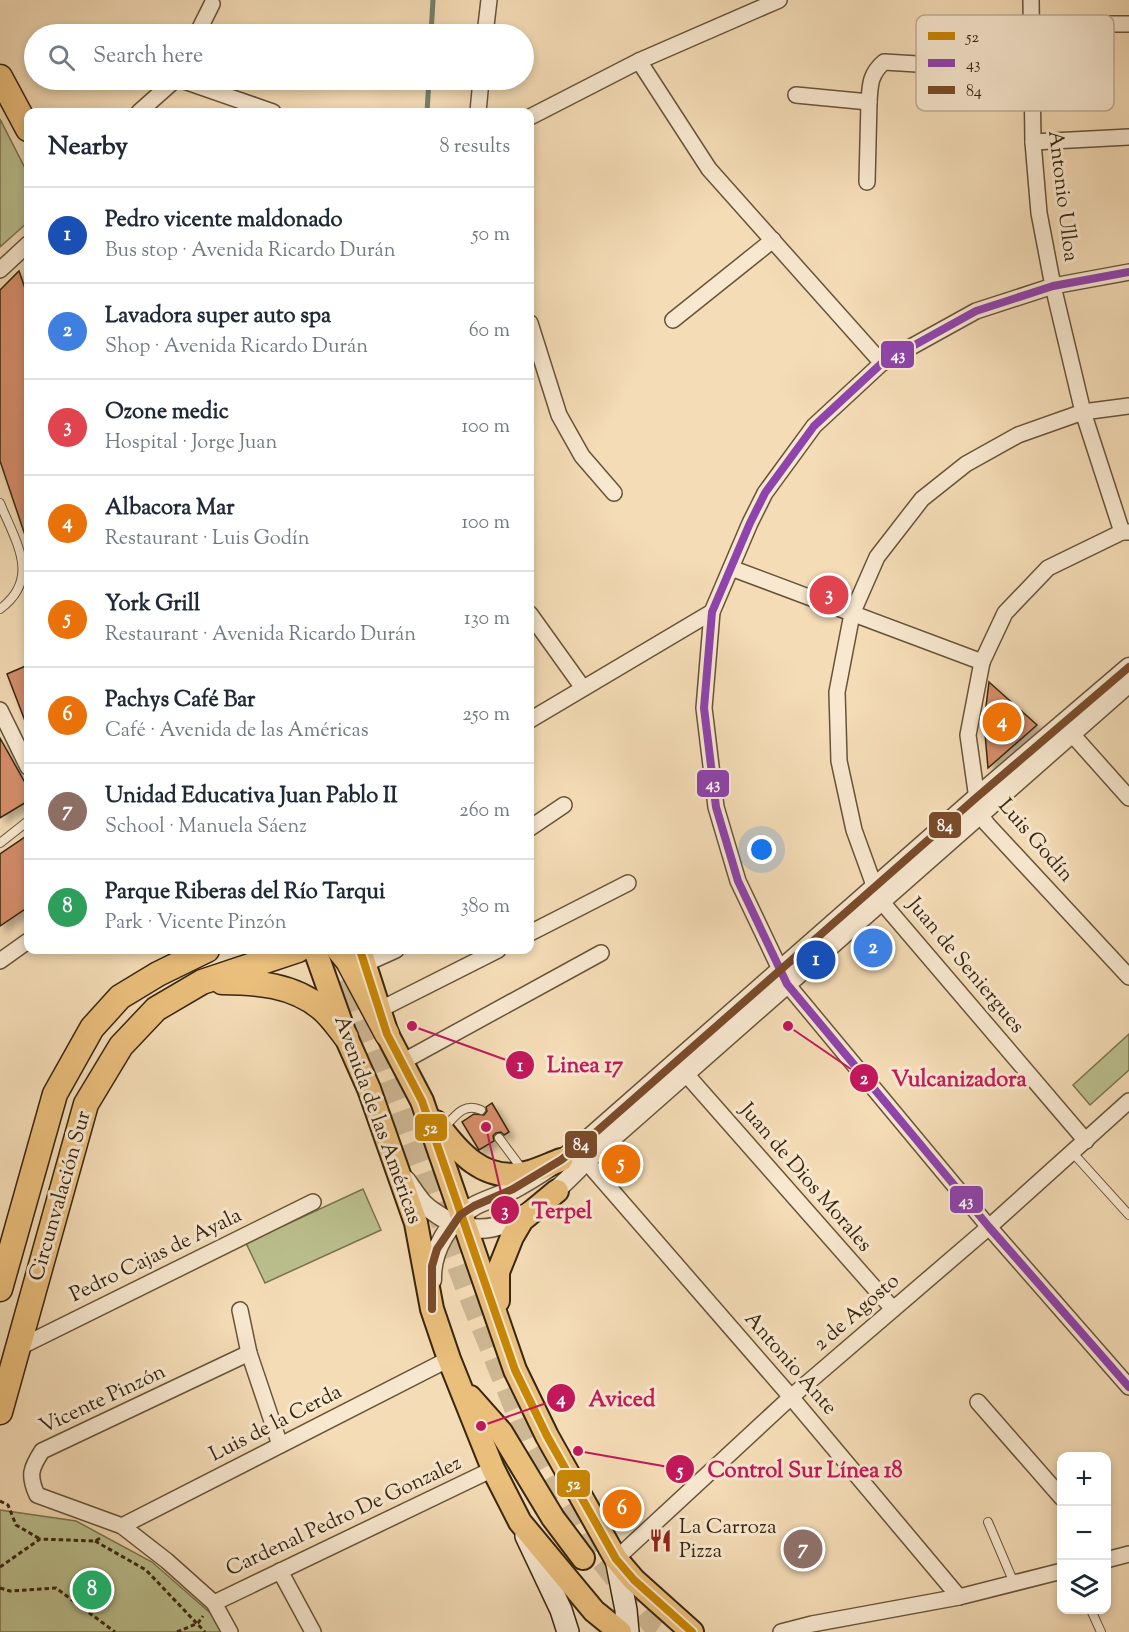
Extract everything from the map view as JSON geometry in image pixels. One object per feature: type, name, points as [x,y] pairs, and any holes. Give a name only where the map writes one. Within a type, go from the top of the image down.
[{"type":"highway","points":[[0,77],[24,122]]},
{"type":"highway","name":"Circunvalación Sur","points":[[0,1289],[55,1094],[92,1028],[120,997],[158,974],[199,954]]},
{"type":"highway","name":"Circunvalación Sur","points":[[0,1412],[86,1104],[121,1046],[156,1009],[202,982],[288,954]]},
{"type":"highway","points":[[342,954],[387,1034]]},
{"type":"highway","points":[[202,982],[260,982],[301,994],[322,1009],[346,1037]]},
{"type":"main road","name":"Avenida de las Américas","points":[[316,954],[346,1037],[369,1089],[416,1223],[432,1309],[449,1359],[493,1470],[520,1522],[594,1611],[620,1632]]},
{"type":"main road","name":"Avenida de las Américas","points":[[362,957],[387,1034],[422,1101],[460,1223],[498,1318],[515,1370],[547,1436],[616,1559],[634,1580],[692,1632]]},
{"type":"main road","points":[[422,1101],[452,1144],[470,1162],[496,1173],[525,1173],[561,1160]]},
{"type":"main road","points":[[498,1318],[498,1272],[512,1237],[522,1220],[556,1191]]},
{"type":"main road","points":[[459,1385],[501,1432],[553,1518],[583,1558]]},
{"type":"main road","points":[[520,1522],[561,1610],[568,1632]]},
{"type":"main road","points":[[616,1559],[628,1632]]},
{"type":"street","points":[[486,24],[489,0]]},
{"type":"street","points":[[534,115],[639,61],[779,0]]},
{"type":"street","name":"Antonio Ulloa","points":[[1031,0],[1031,15]]},
{"type":"street","points":[[203,24],[212,4]]},
{"type":"street","points":[[1114,25],[1129,24]]},
{"type":"street","points":[[639,61],[709,169],[882,363]]},
{"type":"street","points":[[867,182],[870,84],[875,69],[884,62],[916,64]]},
{"type":"street","points":[[144,108],[164,90]]},
{"type":"street","points":[[210,90],[262,108]]},
{"type":"street","points":[[478,108],[480,90]]},
{"type":"street","points":[[796,95],[869,102]]},
{"type":"street","name":"Antonio Ulloa","points":[[1032,111],[1039,213],[1053,286],[1083,412],[1126,532]]},
{"type":"street","points":[[1033,142],[1129,137]]},
{"type":"street","points":[[673,320],[773,240]]},
{"type":"street","points":[[0,270],[24,248]]},
{"type":"street","points":[[1129,272],[1053,286],[976,311],[882,363],[814,426],[765,493],[712,612],[705,708],[716,807],[738,881],[784,977],[989,1227],[1129,1387]]},
{"type":"street","points":[[534,335],[560,415],[582,456],[614,493]]},
{"type":"street","name":"Juan de Seniergues","points":[[1086,1141],[878,895],[854,830],[839,761],[837,692],[852,614],[877,557],[922,499],[966,464],[1018,435],[1083,412],[1129,406]]},
{"type":"street","name":"Luis Godín","points":[[1126,532],[1048,568],[1005,613],[982,662],[968,735],[978,805],[987,824],[1129,977]]},
{"type":"street","points":[[731,568],[982,662]]},
{"type":"street","points":[[534,718],[712,612]]},
{"type":"street","points":[[534,620],[583,688]]},
{"type":"street","points":[[432,1309],[432,1266],[437,1249],[474,1206],[513,1189],[561,1160],[587,1140],[784,977],[878,895],[1129,667]]},
{"type":"street","points":[[978,805],[1071,734],[1129,683]]},
{"type":"street","points":[[0,710],[24,757]]},
{"type":"street","points":[[1071,734],[1129,798]]},
{"type":"street","points":[[534,825],[564,805]]},
{"type":"street","points":[[534,931],[628,883]]},
{"type":"street","points":[[0,961],[24,944]]},
{"type":"street","points":[[402,1062],[601,953]]},
{"type":"street","points":[[380,1010],[490,954]]},
{"type":"street","points":[[390,1149],[406,1180],[423,1204],[460,1223],[486,1229],[508,1223],[556,1191],[586,1161],[686,1074],[784,977]]},
{"type":"street","name":"Juan de Dios Morales","points":[[686,1074],[893,1310]]},
{"type":"street","name":"2 de Agosto","points":[[616,1559],[791,1397],[989,1227],[1129,1101]]},
{"type":"street","name":"Antonio Ante","points":[[586,1161],[791,1397],[959,1597]]},
{"type":"street","name":"Pedro Cajas de Ayala","points":[[18,1348],[313,1202]]},
{"type":"street","points":[[240,1310],[249,1353],[280,1445]]},
{"type":"street","name":"Vicente Pinzón","points":[[230,1632],[214,1603],[167,1561],[122,1526],[37,1495],[31,1481],[33,1465],[42,1451],[249,1353]]},
{"type":"street","name":"Luis de la Cerda","points":[[122,1526],[449,1359]]},
{"type":"street","points":[[978,1402],[1057,1492]]},
{"type":"street","name":"Cardenal Pedro De Gonzalez","points":[[214,1603],[493,1470]]},
{"type":"street","points":[[1111,1556],[1129,1554]]},
{"type":"street","points":[[280,1571],[313,1632]]},
{"type":"street","points":[[781,1632],[959,1597],[1057,1572]]},
{"type":"lane","points":[[0,503],[24,564],[21,585],[13,599],[0,609]]},
{"type":"lane","points":[[0,843],[24,824]]},
{"type":"lane","points":[[442,1130],[460,1109],[474,1107],[481,1110]]},
{"type":"lane","points":[[499,1138],[525,1173]]},
{"type":"lane","points":[[1072,1152],[1129,1215]]},
{"type":"lane","points":[[988,1522],[1014,1583]]},
{"type":"lane","points":[[1093,1614],[1101,1632]]},
{"type":"path","points":[[0,1501],[8,1505],[16,1525],[40,1539],[95,1541],[146,1569],[205,1632]]},
{"type":"path","points":[[95,1541],[122,1526]]},
{"type":"path","points":[[0,1567],[40,1539]]},
{"type":"path","points":[[0,1588],[10,1591],[56,1588],[115,1632]]},
{"type":"path","points":[[177,1632],[198,1623],[214,1603]]},
{"type":"green space","points":[[0,119],[24,166],[24,226],[0,247]]},
{"type":"green space","points":[[1129,1034],[1129,1070],[1090,1105],[1073,1085]]},
{"type":"green space","points":[[363,1189],[381,1230],[265,1283],[246,1243]]},
{"type":"green space","points":[[0,1510],[76,1521],[152,1562],[216,1618],[222,1632],[0,1632]]},
{"type":"building","points":[[19,271],[24,285],[24,532],[0,461],[0,290]]},
{"type":"building","points":[[24,667],[24,718],[7,674]]},
{"type":"building","points":[[989,682],[1037,725],[988,768],[984,722]]},
{"type":"building","points":[[0,738],[24,781],[24,803],[0,818]]},
{"type":"building","points":[[24,838],[24,910],[0,926],[0,854]]},
{"type":"building","points":[[492,1103],[509,1132],[504,1135],[501,1132],[496,1133],[493,1136],[494,1141],[479,1150],[462,1122],[474,1114],[484,1115],[487,1111],[486,1107]]},
{"type":"waterway","points":[[432,24],[433,0]]},
{"type":"waterway","points":[[427,108],[428,90]]},
{"type":"tunnel","points":[[330,954],[349,1009]]},
{"type":"tunnel","points":[[353,988],[466,1287],[530,1445],[582,1536],[654,1626],[663,1632]]},
{"type":"transit line","name":"43","points":[[1129,272],[1053,286],[976,311],[882,363],[814,426],[765,493],[712,612],[704,708],[716,807],[738,881],[787,984],[989,1227],[1129,1387]]},
{"type":"transit line","name":"84","points":[[432,1309],[432,1266],[437,1249],[460,1215],[474,1206],[513,1189],[561,1160],[587,1140],[977,797],[1129,667]]},
{"type":"transit line","name":"52","points":[[361,954],[387,1034],[422,1101],[515,1370],[547,1436],[616,1559],[634,1580],[692,1632]]},
{"type":"place","name":"Ozone medic","points":[[829,595]]},
{"type":"place","name":"Albacora Mar","points":[[1002,722]]},
{"type":"place","name":"Lavadora super auto spa","points":[[873,948]]},
{"type":"place","name":"Pedro vicente maldonado","points":[[816,960]]},
{"type":"place","name":"Linea 17","points":[[412,1026]]},
{"type":"place","name":"Vulcanizadora","points":[[788,1026]]},
{"type":"place","name":"Terpel","points":[[486,1127]]},
{"type":"place","name":"York Grill","points":[[621,1164]]},
{"type":"place","name":"Aviced","points":[[481,1426]]},
{"type":"place","name":"Control Sur Línea 18","points":[[578,1451]]},
{"type":"place","name":"Pachys Café Bar","points":[[622,1509]]},
{"type":"place","name":"La Carroza Pizza","points":[[661,1540]]},
{"type":"place","name":"Unidad Educativa Juan Pablo II","points":[[803,1549]]},
{"type":"place","name":"Parque Riberas del Río Tarqui","points":[[92,1590]]}]
